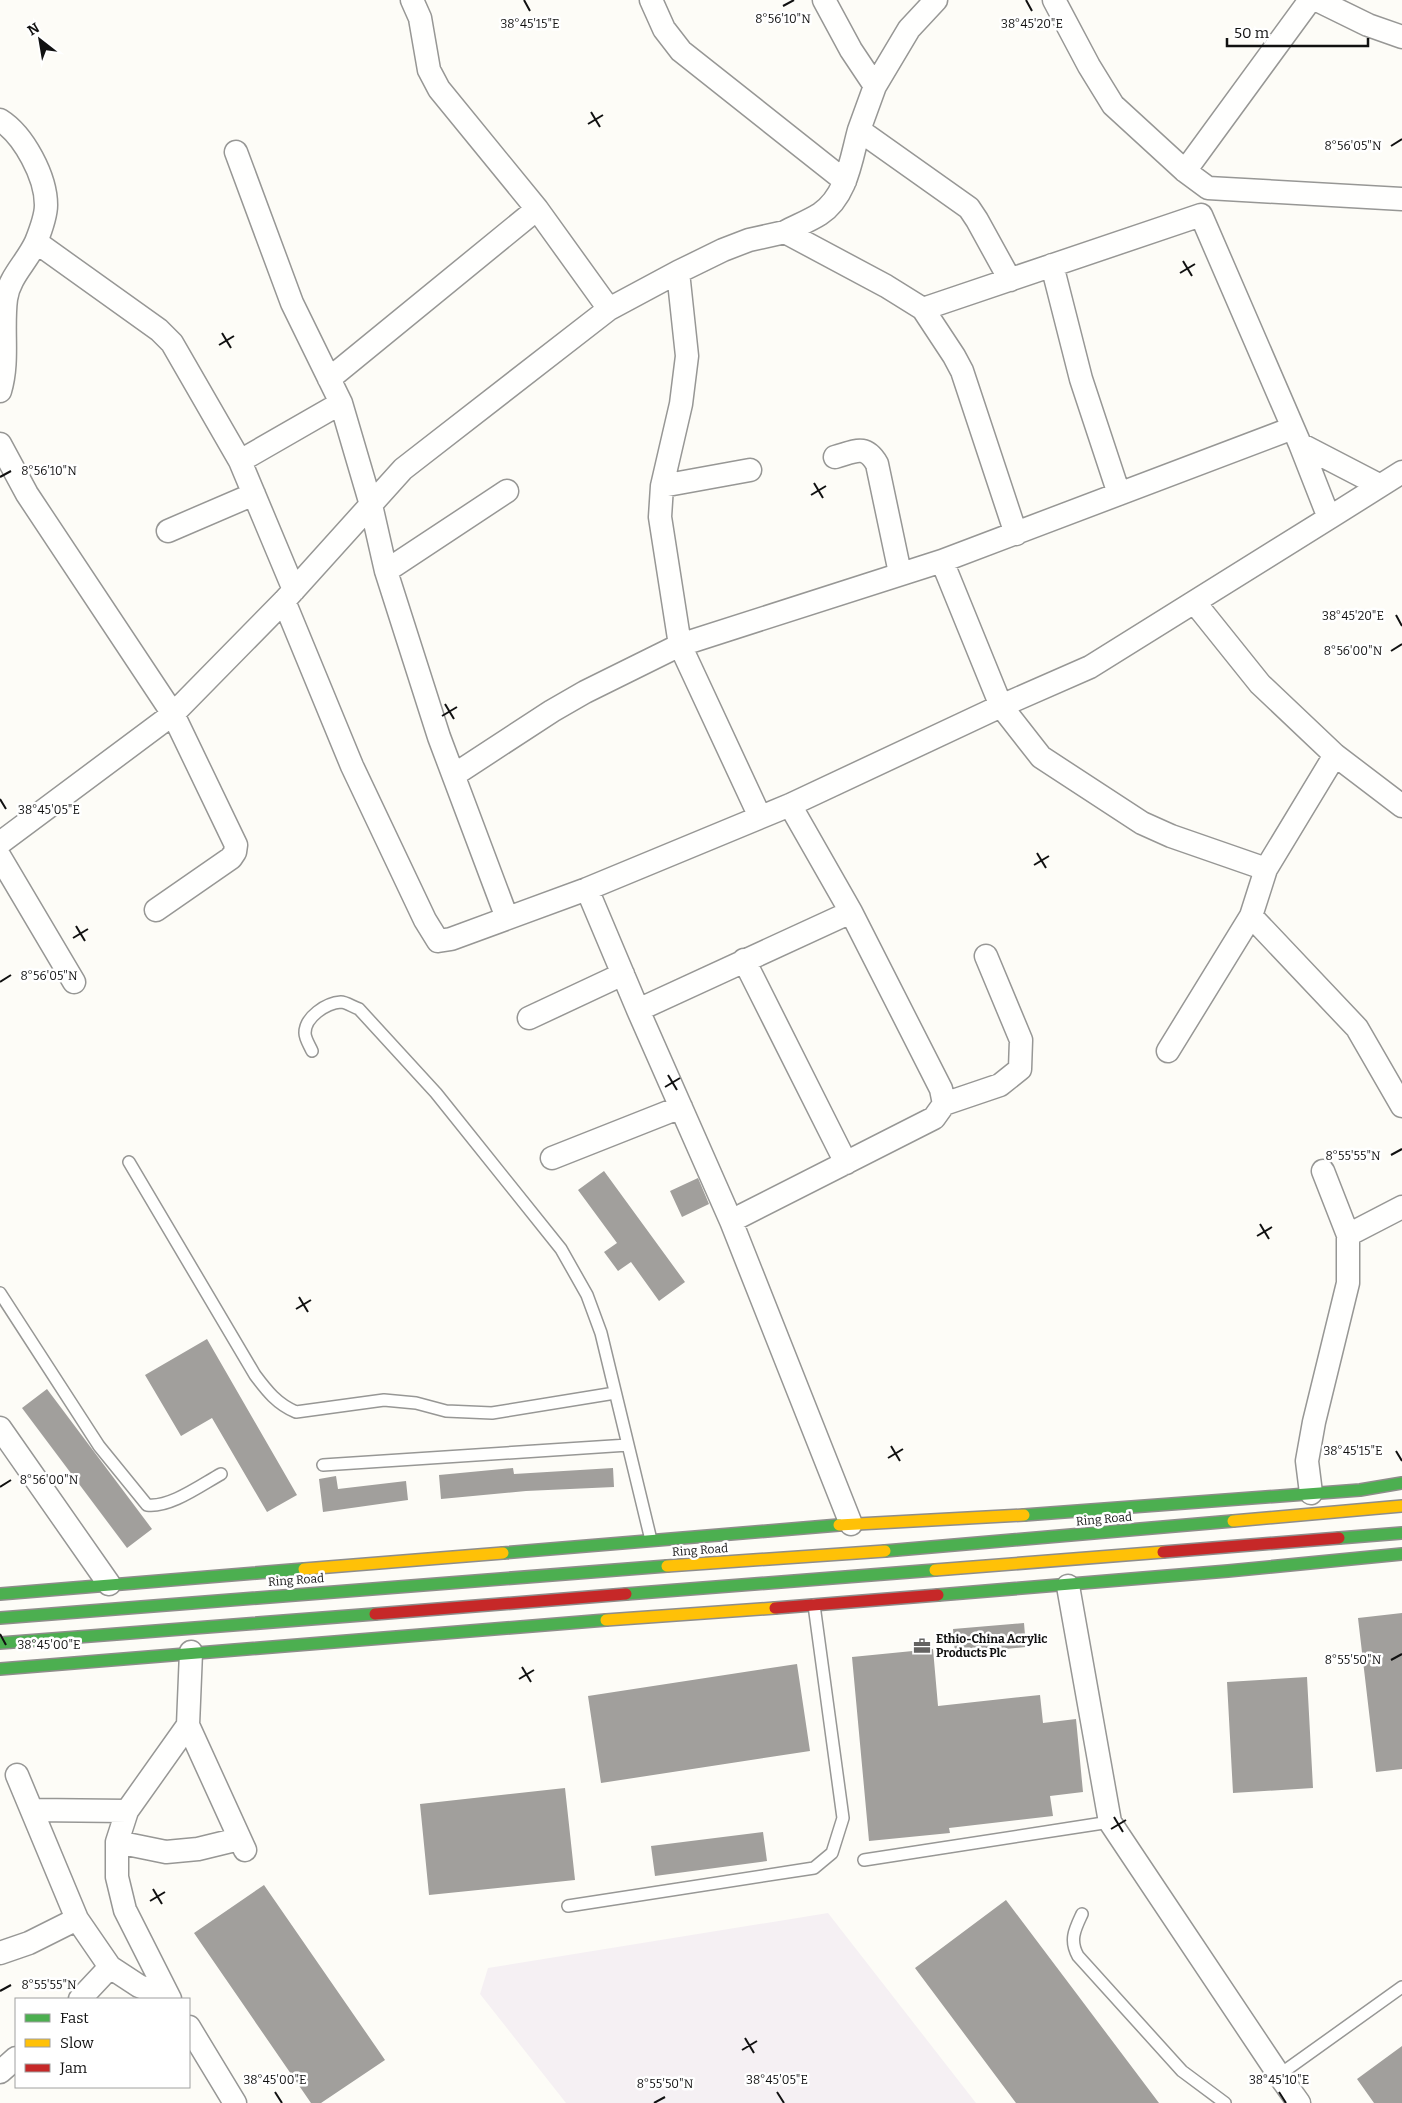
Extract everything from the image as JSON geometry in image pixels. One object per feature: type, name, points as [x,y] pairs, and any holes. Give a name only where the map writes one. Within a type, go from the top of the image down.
[{"type":"main road","points":[[0,1594],[851,1524],[967,1519],[1360,1490],[1402,1483]]},
{"type":"main road","name":"Ring Road","points":[[0,1618],[513,1577],[937,1547],[1402,1506]]},
{"type":"main road","points":[[0,1644],[1402,1533]]},
{"type":"main road","points":[[0,1669],[191,1652],[1068,1586],[1233,1572],[1402,1554]]},
{"type":"street","points":[[412,0],[420,18],[429,70],[439,89],[537,209],[609,310]]},
{"type":"street","points":[[651,0],[664,28],[681,51],[846,181]]},
{"type":"street","points":[[824,0],[851,50],[875,86]]},
{"type":"street","points":[[0,843],[172,714],[289,596],[403,469],[609,310],[678,272],[749,240],[785,232],[821,213],[834,200],[846,181],[859,130],[875,86],[909,29],[936,0]]},
{"type":"street","points":[[1054,0],[1089,66],[1113,105],[1185,171],[1208,188],[1402,199]]},
{"type":"street","points":[[1185,171],[1310,0]]},
{"type":"street","points":[[1317,0],[1368,25],[1402,37]]},
{"type":"street","points":[[0,120],[25,145],[44,185],[46,207],[36,242],[11,282],[6,299],[4,373],[0,391]]},
{"type":"street","points":[[859,130],[969,208],[1010,280]]},
{"type":"street","points":[[236,152],[292,303],[340,403],[371,505],[386,571],[439,737],[507,918]]},
{"type":"street","points":[[1208,188],[1201,215],[1297,436],[1329,518]]},
{"type":"street","points":[[329,379],[537,209]]},
{"type":"street","points":[[923,309],[1201,215]]},
{"type":"street","points":[[785,232],[886,286],[923,309],[962,371],[1016,534]]},
{"type":"street","points":[[36,242],[159,330],[172,343],[240,462],[254,494],[289,596],[352,766],[438,941],[451,939],[587,889],[790,805],[1001,706],[1090,667],[1402,472]]},
{"type":"street","points":[[1052,265],[1081,379],[1119,494]]},
{"type":"street","points":[[678,272],[687,356],[681,404],[662,486],[660,517],[680,645],[760,817]]},
{"type":"street","points":[[240,462],[340,403]]},
{"type":"street","points":[[454,774],[568,702],[680,645],[942,561],[1119,494],[1297,436],[1379,485]]},
{"type":"street","points":[[0,444],[27,494],[172,714],[233,836],[235,852],[231,858],[156,910]]},
{"type":"street","points":[[835,457],[863,450],[871,454],[877,464],[900,573]]},
{"type":"street","points":[[662,486],[750,470]]},
{"type":"street","points":[[386,571],[507,491]]},
{"type":"street","points":[[168,531],[254,494]]},
{"type":"street","points":[[942,561],[1001,706],[1041,757],[1142,823],[1171,836],[1266,869]]},
{"type":"street","points":[[1194,603],[1260,684],[1335,755],[1402,806]]},
{"type":"street","points":[[1168,1051],[1251,916],[1266,869],[1335,755]]},
{"type":"street","points":[[790,805],[850,912],[941,1089],[944,1104]]},
{"type":"street","points":[[0,857],[74,982]]},
{"type":"street","points":[[587,889],[638,1010],[731,1220],[851,1524]]},
{"type":"street","points":[[638,1010],[850,912]]},
{"type":"street","points":[[1251,916],[1357,1028],[1402,1106]]},
{"type":"street","points":[[731,1220],[934,1118],[944,1104],[1000,1085],[1020,1069],[1021,1040],[986,956]]},
{"type":"street","points":[[744,960],[846,1163]]},
{"type":"street","points":[[529,1018],[623,974]]},
{"type":"street","points":[[552,1158],[681,1107]]},
{"type":"street","points":[[1311,1493],[1307,1461],[1323,1380],[1348,1283],[1348,1235],[1323,1171]]},
{"type":"street","points":[[1348,1235],[1402,1207]]},
{"type":"street","points":[[0,1428],[109,1584]]},
{"type":"street","points":[[1068,1586],[1110,1822],[1278,2075],[1299,2103]]},
{"type":"street","points":[[117,1842],[166,1852],[242,1844],[188,1725],[191,1652]]},
{"type":"street","points":[[169,1998],[125,1910],[118,1877],[117,1842],[127,1811],[188,1725]]},
{"type":"street","points":[[17,1775],[77,1919],[110,1967],[139,1986],[168,1998]]},
{"type":"street","points":[[33,1810],[127,1811]]},
{"type":"street","points":[[0,1953],[29,1943],[77,1919]]},
{"type":"street","points":[[81,1998],[110,1967]]},
{"type":"street","points":[[190,2029],[235,2103]]},
{"type":"street","points":[[0,2072],[15,2059]]},
{"type":"lane","points":[[312,1051],[305,1034],[308,1021],[316,1013],[330,1004],[343,1002],[359,1009],[436,1093],[561,1249],[587,1295],[601,1333],[651,1540]]},
{"type":"lane","points":[[129,1162],[254,1376],[273,1398],[284,1407],[296,1412],[384,1400],[416,1402],[446,1411],[492,1413],[615,1393]]},
{"type":"lane","points":[[0,1293],[99,1446],[148,1505],[158,1507],[171,1502],[221,1474]]},
{"type":"lane","points":[[323,1465],[628,1445]]},
{"type":"lane","points":[[568,1906],[814,1868],[832,1853],[843,1818],[814,1605]]},
{"type":"lane","points":[[864,1860],[1110,1822]]},
{"type":"lane","points":[[1082,1914],[1073,1934],[1073,1947],[1078,1956],[1182,2072],[1225,2103]]},
{"type":"lane","points":[[1278,2075],[1402,1987]]},
{"type":"shaded area","points":[[828,1913],[976,2103],[566,2103],[480,1994],[488,1968]]},
{"type":"building","points":[[604,1171],[685,1282],[659,1301],[631,1262],[618,1271],[604,1252],[617,1243],[578,1190]]},
{"type":"building","points":[[698,1178],[709,1204],[682,1217],[670,1191]]},
{"type":"building","points":[[207,1339],[297,1495],[267,1512],[212,1418],[181,1436],[145,1375]]},
{"type":"building","points":[[47,1389],[152,1529],[127,1548],[22,1408]]},
{"type":"building","points":[[513,1468],[514,1474],[613,1468],[614,1487],[526,1491],[441,1499],[439,1475]]},
{"type":"building","points":[[336,1476],[338,1489],[406,1481],[408,1500],[323,1512],[319,1479]]},
{"type":"building","points":[[1402,1613],[1402,1769],[1376,1772],[1358,1618]]},
{"type":"building","points":[[1024,1623],[1026,1647],[955,1654],[953,1629]]},
{"type":"building","points":[[933,1649],[938,1706],[1040,1695],[1043,1723],[1076,1719],[1083,1792],[1050,1796],[1053,1816],[949,1828],[950,1833],[869,1841],[852,1657]]},
{"type":"building","points":[[797,1664],[810,1751],[601,1783],[588,1696]]},
{"type":"building","points":[[1307,1677],[1313,1788],[1233,1793],[1227,1682]]},
{"type":"building","points":[[565,1788],[575,1880],[429,1895],[420,1804]]},
{"type":"building","points":[[763,1832],[767,1861],[655,1876],[651,1846]]},
{"type":"building","points":[[264,1885],[385,2060],[321,2103],[311,2103],[194,1933]]},
{"type":"building","points":[[1006,1900],[1159,2103],[1016,2103],[915,1968]]},
{"type":"building","points":[[1402,2046],[1402,2103],[1374,2103],[1357,2079]]},
{"type":"traffic: fast","points":[[1024,1515],[1360,1490],[1402,1483]]},
{"type":"traffic: fast","points":[[885,1551],[1233,1521]]},
{"type":"traffic: fast","points":[[503,1553],[839,1525]]},
{"type":"traffic: fast","points":[[1339,1538],[1402,1533]]},
{"type":"traffic: fast","points":[[938,1595],[1228,1571],[1402,1554]]},
{"type":"traffic: fast","points":[[0,1618],[667,1566]]},
{"type":"traffic: fast","points":[[0,1594],[304,1569]]},
{"type":"traffic: fast","points":[[626,1594],[935,1570]]},
{"type":"traffic: fast","points":[[0,1643],[375,1614]]},
{"type":"traffic: fast","points":[[0,1669],[606,1620]]},
{"type":"traffic: slow","points":[[1233,1521],[1402,1506]]},
{"type":"traffic: slow","points":[[839,1525],[1024,1515]]},
{"type":"traffic: slow","points":[[667,1566],[885,1551]]},
{"type":"traffic: slow","points":[[935,1570],[1163,1552]]},
{"type":"traffic: slow","points":[[304,1569],[503,1553]]},
{"type":"traffic: slow","points":[[606,1620],[775,1608]]},
{"type":"traffic: jam","points":[[1163,1552],[1339,1538]]},
{"type":"traffic: jam","points":[[375,1614],[626,1594]]},
{"type":"traffic: jam","points":[[775,1608],[938,1595]]},
{"type":"place","name":"Ethio-China Acrylic Products Plc","points":[[922,1646]]}]
